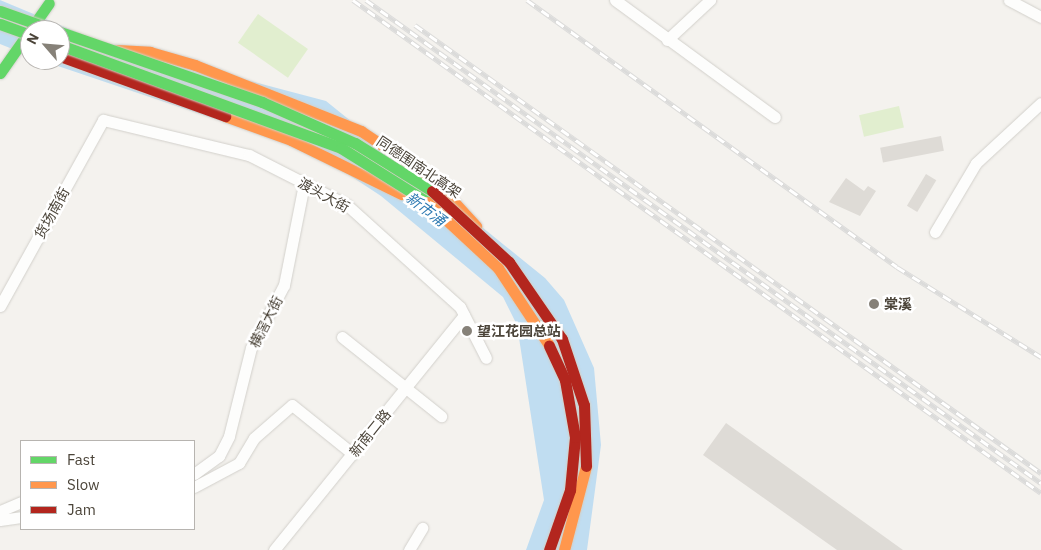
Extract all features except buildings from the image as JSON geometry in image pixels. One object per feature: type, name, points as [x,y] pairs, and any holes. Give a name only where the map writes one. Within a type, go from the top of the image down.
[{"type":"main road","points":[[37,20],[46,5]]},
{"type":"main road","points":[[0,11],[26,20]]},
{"type":"main road","points":[[0,24],[20,34]]},
{"type":"main road","name":"同德围南北高架","points":[[70,35],[262,102],[338,134],[433,192],[483,235],[522,276],[552,320],[579,384],[587,426],[586,470],[564,550]]},
{"type":"main road","points":[[3,68],[20,47]]},
{"type":"main road","points":[[70,49],[79,52],[132,50],[170,56],[333,118],[412,162],[447,191],[483,235]]},
{"type":"main road","name":"同德围南北高架","points":[[70,50],[320,139],[397,182],[450,221],[513,287],[539,326],[565,380],[575,437],[574,464],[566,507],[549,550]]},
{"type":"main road","points":[[70,60],[291,140],[355,169],[450,221]]},
{"type":"street","points":[[615,0],[667,40],[775,117]]},
{"type":"street","points":[[667,40],[710,0]]},
{"type":"street","points":[[1009,0],[1041,17]]},
{"type":"street","points":[[935,232],[976,163],[1041,103]]},
{"type":"street","name":"渡头大街","points":[[104,120],[249,155],[346,205],[372,225],[385,242],[441,286],[464,314],[486,358]]},
{"type":"street","name":"货场南街","points":[[0,306],[104,120]]},
{"type":"street","name":"横滘大街","points":[[195,473],[219,456],[229,436],[251,348],[284,285],[304,184]]},
{"type":"street","name":"新南二路","points":[[274,550],[464,314]]},
{"type":"street","points":[[342,337],[440,416]]},
{"type":"street","points":[[195,486],[239,463],[254,438],[292,406],[353,454]]},
{"type":"street","points":[[0,511],[20,502]]},
{"type":"street","points":[[0,520],[20,517]]},
{"type":"street","points":[[409,550],[422,528]]},
{"type":"green space","points":[[258,14],[308,49],[288,78],[238,43]]},
{"type":"green space","points":[[899,106],[904,127],[864,137],[859,115]]},
{"type":"water","points":[[0,0],[48,20],[20,20],[20,52],[0,44]]},
{"type":"water","name":"新市涌","points":[[70,29],[96,40],[326,101],[545,278],[564,300],[594,368],[601,445],[587,550],[526,550],[544,500],[517,325],[503,297],[381,196],[316,153],[70,70]]},
{"type":"railway","points":[[353,0],[1041,493]]},
{"type":"railway","points":[[366,0],[1041,483]]},
{"type":"railway","points":[[527,0],[897,267],[1041,357]]},
{"type":"railway","points":[[415,25],[1041,473]]},
{"type":"traffic: fast","points":[[0,73],[49,3]]},
{"type":"traffic: fast","points":[[0,11],[26,20]]},
{"type":"traffic: fast","points":[[0,24],[20,31]]},
{"type":"traffic: fast","points":[[70,35],[262,102],[355,143],[432,191]]},
{"type":"traffic: fast","points":[[70,49],[341,148],[427,202]]},
{"type":"traffic: slow","points":[[117,50],[150,52],[195,65],[361,131],[433,179],[476,226]]},
{"type":"traffic: slow","points":[[225,116],[291,140],[401,194]]},
{"type":"traffic: slow","points":[[427,202],[498,268],[549,345]]},
{"type":"traffic: slow","points":[[564,550],[586,466]]},
{"type":"traffic: jam","points":[[70,60],[225,116]]},
{"type":"traffic: jam","points":[[432,191],[509,262],[562,339],[584,405],[586,466]]},
{"type":"traffic: jam","points":[[549,345],[565,380],[575,437],[570,490],[549,550]]},
{"type":"place","name":"棠溪","points":[[874,304]]},
{"type":"place","name":"望江花园总站","points":[[467,331]]}]
